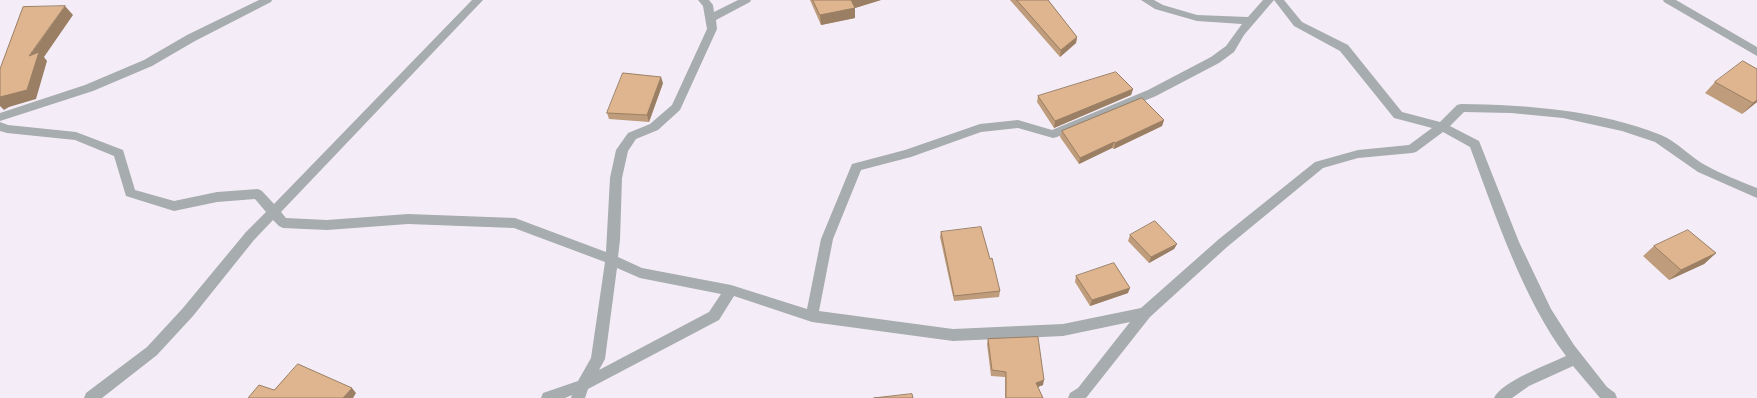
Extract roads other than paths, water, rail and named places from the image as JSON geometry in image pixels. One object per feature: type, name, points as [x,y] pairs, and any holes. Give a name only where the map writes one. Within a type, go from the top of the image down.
[{"type":"street","points":[[0,117],[89,88],[148,63],[191,38],[267,0]]},
{"type":"street","points":[[91,398],[152,351],[188,312],[250,236],[478,0]]},
{"type":"street","points":[[578,398],[583,385],[598,359],[614,240],[616,178],[622,150],[632,136],[654,127],[676,107],[712,28],[708,5],[703,0]]},
{"type":"street","points":[[710,19],[746,0]]},
{"type":"street","points":[[1146,0],[1159,7],[1197,18],[1251,21]]},
{"type":"street","points":[[812,316],[827,239],[856,167],[907,154],[980,128],[1018,124],[1053,134],[1152,93],[1215,60],[1230,48],[1240,33],[1269,0]]},
{"type":"street","points":[[1278,0],[1298,24],[1344,48],[1398,115],[1442,127],[1476,144],[1492,190],[1528,276],[1559,336],[1602,391],[1610,398]]},
{"type":"street","points":[[1668,0],[1757,52]]},
{"type":"street","points":[[1075,398],[1083,392],[1145,313],[1223,243],[1319,165],[1358,154],[1412,149],[1442,127],[1461,108],[1511,109],[1563,114],[1624,127],[1659,139],[1702,169],[1757,193]]},
{"type":"street","points":[[0,126],[8,129],[76,136],[119,153],[130,193],[174,206],[217,197],[258,194],[283,222],[327,225],[408,220],[515,222],[611,259],[640,273],[731,290],[812,316],[953,335],[1063,330],[1145,313]]},
{"type":"street","points":[[548,398],[583,385],[714,316],[731,290]]},
{"type":"street","points":[[1501,398],[1524,382],[1576,358]]}]
